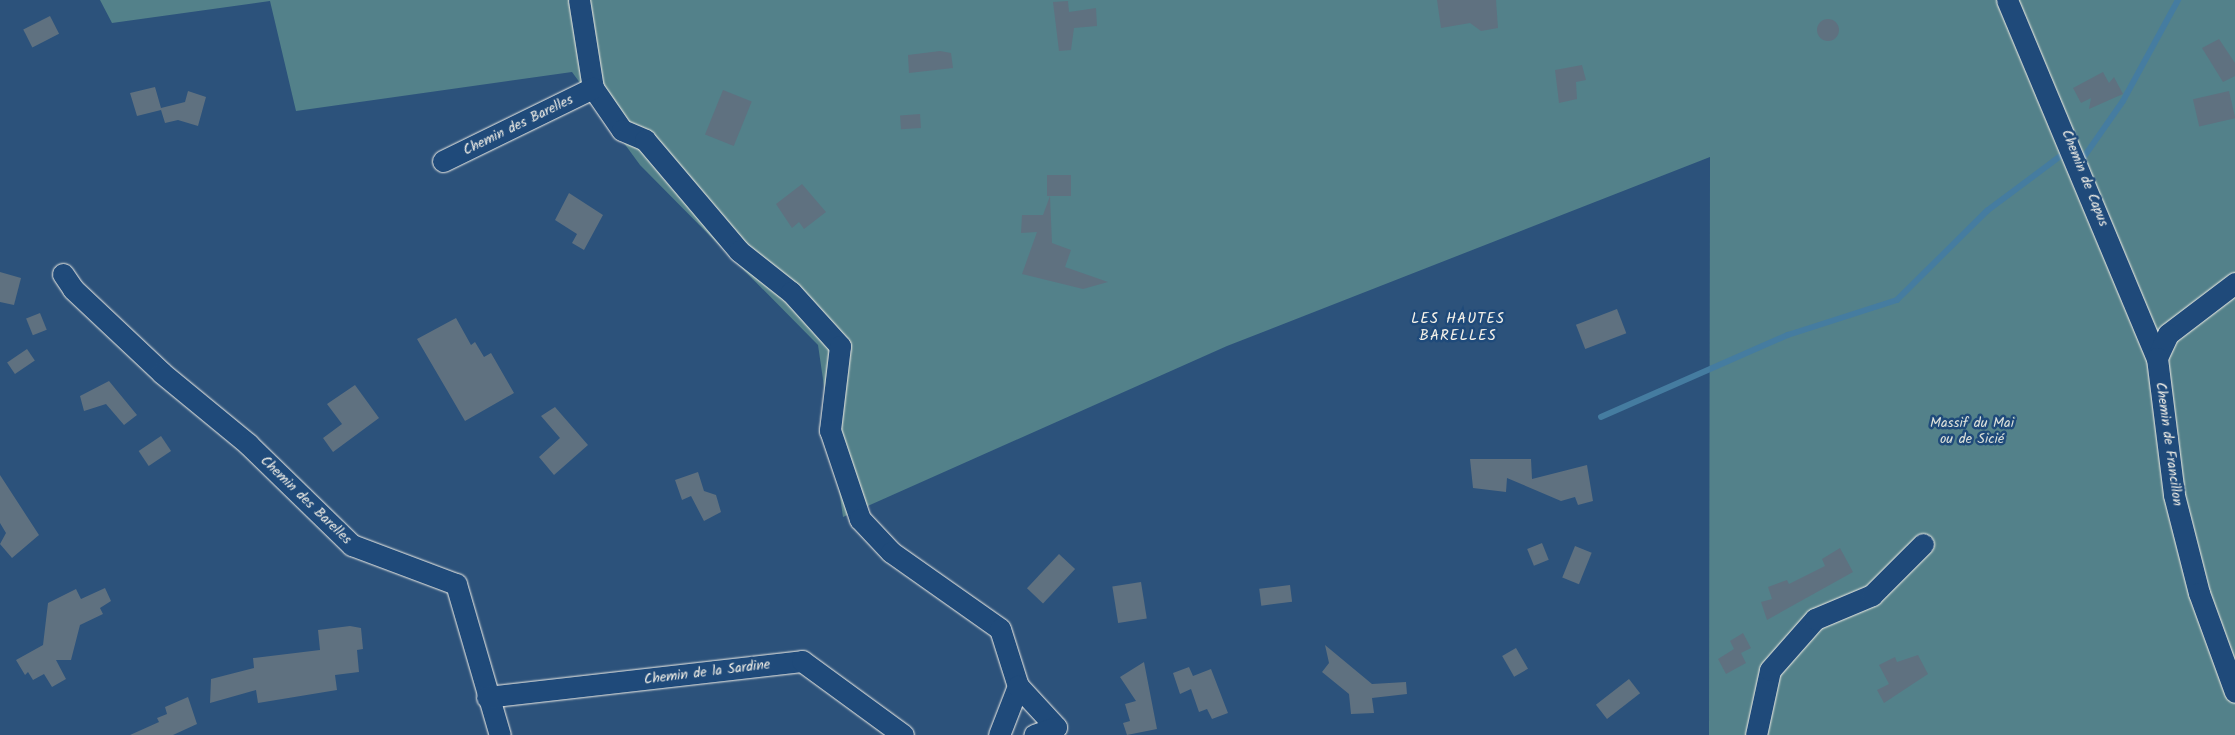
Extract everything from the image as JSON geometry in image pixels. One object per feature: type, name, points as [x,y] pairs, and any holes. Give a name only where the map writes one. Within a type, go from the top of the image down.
[{"type":"street","points":[[579,0],[593,88],[622,130],[645,140],[739,251],[791,292],[840,346],[830,430],[860,519],[891,552],[1000,629],[1018,686],[1061,731]]},
{"type":"street","name":"Chemin de Capus","points":[[2007,0],[2157,358]]},
{"type":"street","name":"Chemin des Barelles","points":[[443,161],[593,88]]},
{"type":"street","name":"Chemin des Barelles","points":[[63,274],[73,289],[162,373],[248,444],[352,545],[456,584],[487,697],[500,735]]},
{"type":"street","points":[[2157,358],[2168,334],[2235,283]]},
{"type":"street","name":"Chemin de Francillon","points":[[2157,358],[2174,495],[2199,593],[2235,692]]},
{"type":"street","points":[[1756,735],[1770,670],[1814,619],[1872,595],[1923,544]]},
{"type":"street","name":"Chemin de la Sardine","points":[[487,697],[802,661],[903,735]]},
{"type":"street","points":[[999,735],[1018,686]]},
{"type":"street","points":[[1034,735],[1061,731]]},
{"type":"green space","name":"Massif du Mai ou de Sicié","points":[[100,0],[2235,0],[2235,735],[1709,735],[1710,157],[1227,346],[843,517],[818,345],[640,165],[572,72],[296,111],[270,1],[112,23]]},
{"type":"building","points":[[1437,0],[1496,0],[1498,28],[1481,31],[1470,23],[1441,28]]},
{"type":"building","points":[[1068,1],[1069,12],[1096,8],[1097,26],[1074,28],[1071,50],[1059,51],[1053,2]]},
{"type":"building","points":[[50,16],[59,34],[32,47],[23,30]]},
{"type":"building","points":[[1828,19],[1836,22],[1839,30],[1836,38],[1828,41],[1820,38],[1817,30],[1820,22]]},
{"type":"building","points":[[2219,39],[2235,63],[2235,76],[2223,82],[2202,48]]},
{"type":"building","points":[[940,51],[951,53],[953,68],[909,73],[908,55]]},
{"type":"building","points":[[1582,65],[1586,80],[1576,82],[1577,99],[1559,103],[1555,70]]},
{"type":"building","points":[[2103,72],[2109,83],[2114,77],[2123,94],[2089,109],[2091,98],[2081,103],[2073,88]]},
{"type":"building","points":[[155,87],[161,108],[185,102],[188,91],[206,97],[198,126],[178,120],[165,123],[161,110],[137,116],[130,93]]},
{"type":"building","points":[[723,90],[752,102],[734,146],[705,135]]},
{"type":"building","points":[[2229,91],[2235,118],[2199,127],[2193,99]]},
{"type":"building","points":[[920,114],[921,128],[901,129],[900,115]]},
{"type":"building","points":[[1047,175],[1071,175],[1071,196],[1047,196]]},
{"type":"building","points":[[802,184],[826,212],[804,229],[799,222],[792,228],[776,204]]},
{"type":"building","points":[[569,193],[603,215],[584,250],[572,243],[577,234],[555,220]]},
{"type":"building","points":[[1050,196],[1052,243],[1071,250],[1065,267],[1108,282],[1083,289],[1022,274],[1037,232],[1021,233],[1022,215],[1043,215]]},
{"type":"building","points":[[0,272],[21,278],[14,305],[0,302]]},
{"type":"building","points":[[1617,309],[1626,333],[1585,349],[1576,325]]},
{"type":"building","points":[[40,313],[47,330],[33,335],[26,319]]},
{"type":"building","points":[[456,318],[471,345],[475,342],[484,357],[491,353],[514,393],[465,421],[417,339]]},
{"type":"building","points":[[27,349],[35,361],[15,374],[7,362]]},
{"type":"building","points":[[109,381],[137,415],[124,425],[106,404],[84,411],[80,396]]},
{"type":"building","points":[[355,385],[379,418],[333,452],[323,438],[342,424],[327,404]]},
{"type":"building","points":[[555,407],[588,445],[554,475],[539,457],[560,438],[541,416]]},
{"type":"building","points":[[161,436],[171,451],[149,466],[139,451]]},
{"type":"building","points":[[1470,459],[1531,459],[1532,479],[1587,465],[1593,501],[1578,505],[1575,497],[1561,501],[1507,478],[1506,492],[1473,488]]},
{"type":"building","points":[[698,472],[704,491],[716,495],[721,512],[704,521],[691,496],[682,500],[675,480]]},
{"type":"building","points":[[0,475],[39,535],[12,558],[0,544],[6,533],[0,523]]},
{"type":"building","points":[[1542,543],[1549,560],[1534,566],[1527,549]]},
{"type":"building","points":[[1575,546],[1592,553],[1579,584],[1562,578]]},
{"type":"building","points":[[1840,548],[1853,572],[1767,620],[1761,602],[1772,599],[1768,587],[1787,580],[1789,584],[1825,566],[1822,559]]},
{"type":"building","points":[[1059,554],[1075,569],[1043,603],[1027,588]]},
{"type":"building","points":[[1141,582],[1147,619],[1118,623],[1112,587]]},
{"type":"building","points":[[1290,585],[1292,602],[1261,606],[1259,589]]},
{"type":"building","points":[[105,588],[111,601],[100,608],[103,614],[80,625],[71,660],[56,660],[66,679],[52,687],[44,674],[33,680],[28,672],[25,675],[16,660],[43,645],[48,603],[76,589],[81,599]]},
{"type":"building","points":[[350,626],[361,628],[363,649],[357,650],[359,672],[335,675],[337,690],[258,703],[256,690],[210,703],[211,679],[254,668],[253,658],[320,650],[318,630]]},
{"type":"building","points":[[1743,633],[1751,648],[1741,653],[1746,663],[1726,674],[1718,659],[1734,649],[1730,641]]},
{"type":"building","points":[[1325,645],[1372,684],[1406,682],[1407,694],[1372,698],[1374,713],[1351,714],[1349,694],[1322,672],[1329,663]]},
{"type":"building","points":[[1516,648],[1528,669],[1514,677],[1502,656]]},
{"type":"building","points":[[1918,655],[1928,674],[1884,703],[1877,690],[1889,684],[1879,665],[1895,657],[1897,662]]},
{"type":"building","points":[[1144,662],[1157,729],[1127,735],[1123,723],[1130,721],[1125,704],[1136,701],[1120,677]]},
{"type":"building","points":[[1189,667],[1193,676],[1211,669],[1228,713],[1212,719],[1207,709],[1199,712],[1191,689],[1180,694],[1173,673]]},
{"type":"building","points":[[1629,679],[1640,693],[1607,719],[1596,705]]},
{"type":"building","points":[[188,697],[197,724],[173,735],[130,735],[159,722],[157,718],[167,714],[165,707]]},
{"type":"waterway","points":[[2077,155],[2084,157],[2123,101],[2178,0]]},
{"type":"waterway","points":[[1601,417],[1788,335],[1897,300],[1987,211],[2066,152]]},
{"type":"district","name":"LES HAUTES BARELLES","points":[[1458,328]]}]
